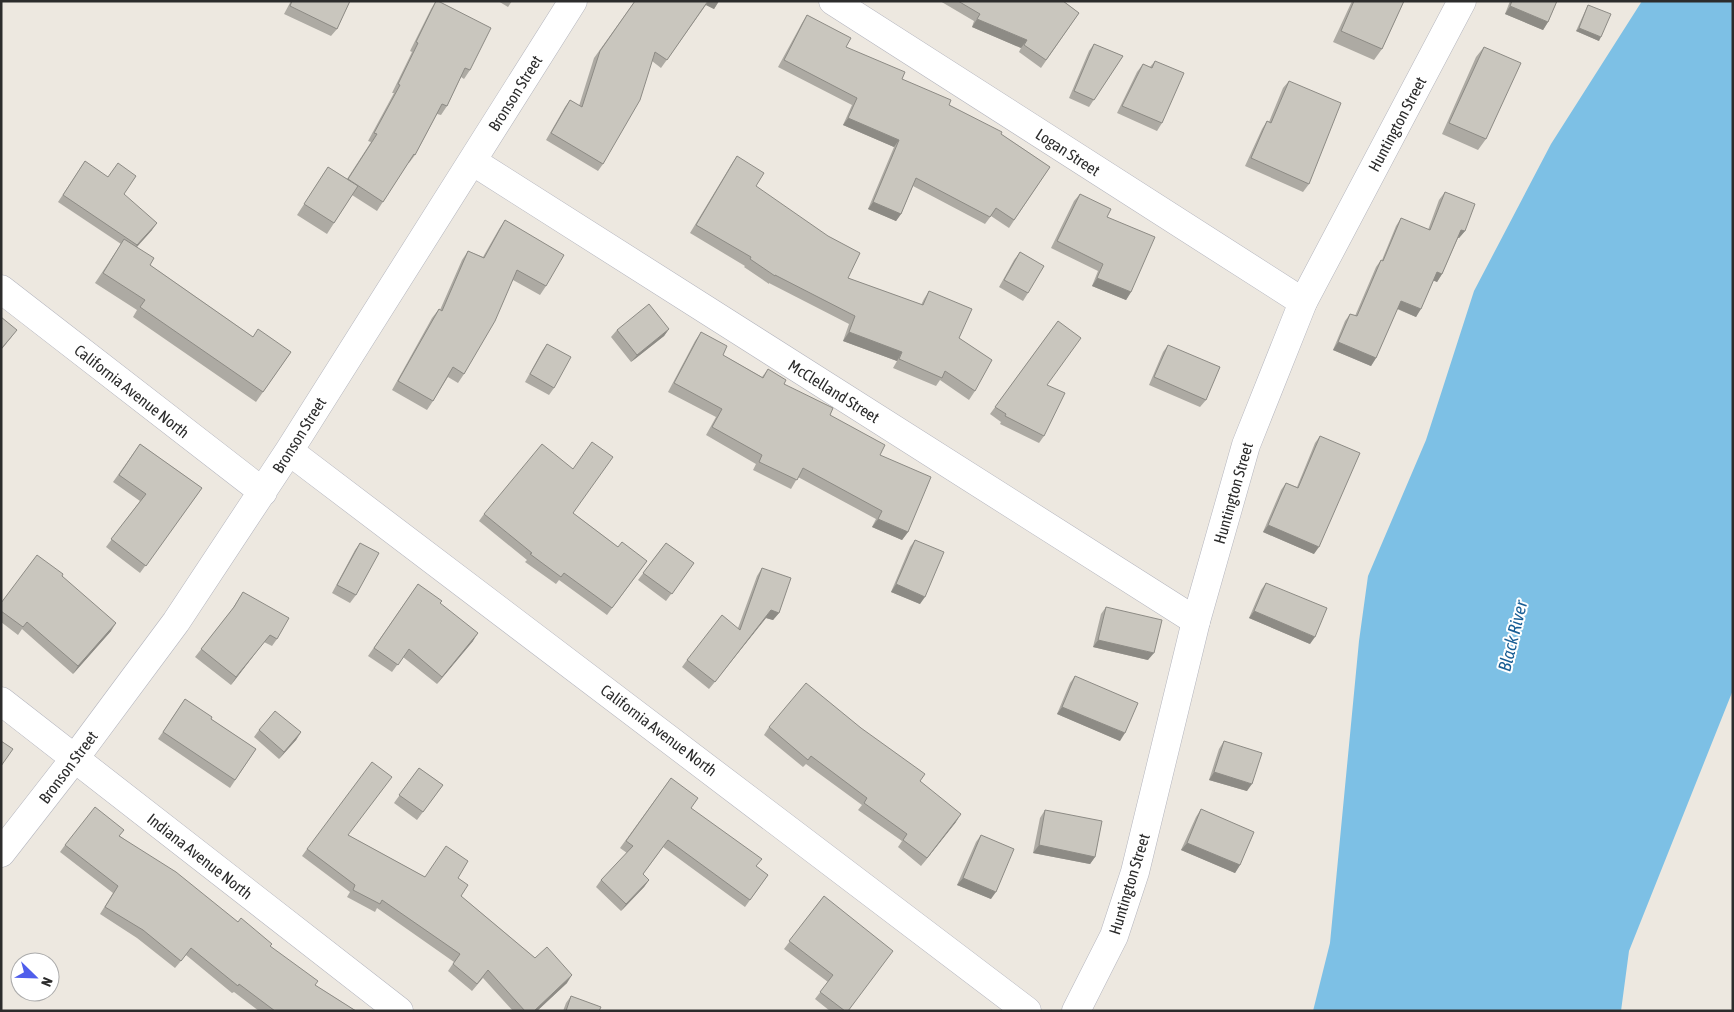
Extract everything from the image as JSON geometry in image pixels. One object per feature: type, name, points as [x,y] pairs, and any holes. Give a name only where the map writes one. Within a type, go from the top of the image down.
[{"type":"street","name":"Bronson Street","points":[[1,853],[75,758],[176,622],[263,492],[573,1]]},
{"type":"street","name":"Logan Street","points":[[833,1],[1303,302]]},
{"type":"street","name":"Huntington Street","points":[[1076,1011],[1114,936],[1135,872],[1196,621],[1246,445],[1303,302],[1462,1]]},
{"type":"street","name":"McClelland Street","points":[[472,162],[1196,621]]},
{"type":"street","name":"California Avenue North","points":[[1,289],[263,492]]},
{"type":"street","name":"California Avenue North","points":[[289,451],[1028,1011]]},
{"type":"street","name":"Indiana Avenue North","points":[[1,702],[399,1011]]},
{"type":"water","name":"Black River","points":[[1642,1],[1733,1],[1733,690],[1629,951],[1621,1011],[1313,1011],[1330,943],[1359,641],[1368,576],[1426,440],[1474,291],[1551,144]]},
{"type":"building","points":[[292,1],[350,1],[337,29],[290,6]]},
{"type":"building","points":[[436,1],[491,28],[470,70],[465,68],[447,106],[442,104],[415,155],[383,202],[348,179],[377,134],[374,133],[400,85],[398,84],[418,43],[416,42]]},
{"type":"building","points":[[635,1],[708,1],[667,60],[655,52],[640,100],[603,164],[551,133],[570,100],[582,107],[600,51]]},
{"type":"building","points":[[958,1],[1063,1],[1079,13],[1046,60],[1024,45],[1027,40],[977,19],[980,14]]},
{"type":"building","points":[[1354,1],[1404,1],[1382,49],[1341,31]]},
{"type":"building","points":[[1512,1],[1557,1],[1548,22],[1510,6]]},
{"type":"building","points":[[1588,5],[1611,14],[1601,37],[1579,28]]},
{"type":"building","points":[[807,15],[851,38],[846,47],[905,72],[902,79],[951,100],[949,105],[1002,132],[1001,134],[1050,167],[1014,220],[996,208],[990,217],[916,178],[901,214],[873,202],[899,140],[848,118],[857,98],[784,60]]},
{"type":"building","points":[[1094,44],[1123,56],[1094,100],[1074,91]]},
{"type":"building","points":[[1484,47],[1521,63],[1486,139],[1449,123]]},
{"type":"building","points":[[1155,61],[1184,73],[1162,123],[1122,106],[1143,64],[1152,68]]},
{"type":"building","points":[[1289,81],[1341,103],[1309,184],[1251,158],[1267,121],[1271,123]]},
{"type":"building","points":[[737,156],[764,173],[756,186],[828,236],[860,253],[848,278],[923,305],[929,291],[972,309],[959,338],[992,360],[975,391],[945,371],[942,378],[899,359],[902,352],[849,332],[855,316],[775,276],[750,259],[751,257],[696,225]]},
{"type":"building","points":[[85,161],[108,177],[118,163],[136,176],[124,194],[157,223],[137,245],[63,195]]},
{"type":"building","points":[[328,167],[358,186],[334,223],[304,204]]},
{"type":"building","points":[[1445,192],[1475,204],[1465,231],[1461,230],[1442,274],[1437,272],[1421,309],[1401,301],[1376,358],[1338,342],[1350,314],[1357,316],[1401,218],[1430,230]]},
{"type":"building","points":[[1080,194],[1111,209],[1107,217],[1155,237],[1131,292],[1097,278],[1103,264],[1057,241]]},
{"type":"building","points":[[505,220],[564,255],[546,286],[517,270],[495,321],[464,374],[453,367],[433,401],[398,381],[439,309],[442,311],[468,251],[484,258]]},
{"type":"building","points":[[124,239],[154,258],[150,265],[253,337],[258,329],[291,352],[263,392],[140,307],[145,300],[103,273]]},
{"type":"building","points":[[1020,252],[1044,266],[1028,293],[1004,280]]},
{"type":"building","points":[[649,304],[669,329],[637,355],[617,330]]},
{"type":"building","points":[[1,317],[17,330],[1,349]]},
{"type":"building","points":[[1058,321],[1081,338],[1047,385],[1065,393],[1044,436],[1005,416],[1006,414],[995,407]]},
{"type":"building","points":[[701,332],[727,346],[723,355],[763,378],[768,369],[786,380],[784,384],[833,408],[830,415],[885,445],[880,455],[931,477],[908,532],[878,519],[882,511],[803,468],[797,480],[759,462],[762,455],[712,427],[722,409],[674,383]]},
{"type":"building","points":[[547,344],[571,357],[554,388],[530,374]]},
{"type":"building","points":[[1168,345],[1220,367],[1206,400],[1154,377]]},
{"type":"building","points":[[1320,436],[1360,453],[1319,547],[1268,525],[1286,483],[1298,488]]},
{"type":"building","points":[[592,442],[613,457],[573,513],[618,547],[622,542],[647,561],[612,608],[564,573],[561,577],[530,554],[532,553],[484,514],[542,444],[573,469]]},
{"type":"building","points":[[140,444],[202,488],[146,566],[111,539],[146,494],[119,475]]},
{"type":"building","points":[[915,540],[944,552],[925,597],[896,584]]},
{"type":"building","points":[[360,543],[379,553],[356,595],[337,585]]},
{"type":"building","points":[[666,543],[694,563],[672,594],[643,573]]},
{"type":"building","points":[[37,555],[63,574],[62,576],[116,623],[78,666],[27,622],[23,627],[1,611],[1,603]]},
{"type":"building","points":[[762,568],[791,578],[779,613],[771,610],[715,682],[687,660],[722,615],[740,630]]},
{"type":"building","points":[[1266,583],[1327,608],[1315,637],[1254,611]]},
{"type":"building","points":[[418,584],[442,601],[440,603],[478,633],[442,677],[409,649],[398,665],[374,648]]},
{"type":"building","points":[[243,592],[289,618],[277,639],[270,635],[236,677],[201,649],[234,607]]},
{"type":"building","points":[[1106,607],[1162,620],[1154,653],[1098,640]]},
{"type":"building","points":[[1075,676],[1138,703],[1125,733],[1062,707]]},
{"type":"building","points":[[806,683],[861,728],[925,774],[920,781],[961,814],[927,858],[903,840],[907,834],[864,803],[867,798],[811,756],[808,760],[769,727]]},
{"type":"building","points":[[185,699],[256,749],[235,780],[163,732]]},
{"type":"building","points":[[275,711],[301,732],[284,752],[259,730]]},
{"type":"building","points":[[1,741],[13,749],[1,766]]},
{"type":"building","points":[[1224,741],[1262,753],[1252,784],[1214,772]]},
{"type":"building","points":[[372,762],[392,777],[348,835],[425,877],[446,846],[468,861],[458,878],[468,885],[461,896],[535,958],[547,947],[572,975],[534,1011],[525,1011],[488,970],[477,984],[453,964],[460,954],[382,900],[380,904],[353,890],[355,885],[307,849]]},
{"type":"building","points":[[419,768],[443,785],[423,812],[399,795]]},
{"type":"building","points":[[671,778],[698,798],[691,808],[762,859],[756,866],[768,875],[750,900],[668,840],[643,874],[649,880],[626,904],[601,880],[633,846],[626,841]]},
{"type":"building","points":[[95,807],[124,830],[119,836],[176,872],[238,922],[241,918],[272,944],[270,946],[318,981],[315,985],[356,1011],[275,1011],[239,984],[238,986],[191,948],[181,961],[143,930],[105,907],[118,886],[65,845]]},
{"type":"building","points":[[1201,809],[1254,832],[1240,865],[1187,843]]},
{"type":"building","points":[[1045,810],[1102,821],[1095,857],[1039,845]]},
{"type":"building","points":[[981,835],[1014,849],[996,892],[963,878]]},
{"type":"building","points":[[824,896],[893,951],[848,1011],[845,1011],[820,992],[833,975],[789,941]]},
{"type":"building","points":[[571,996],[601,1007],[599,1011],[566,1011]]}]
